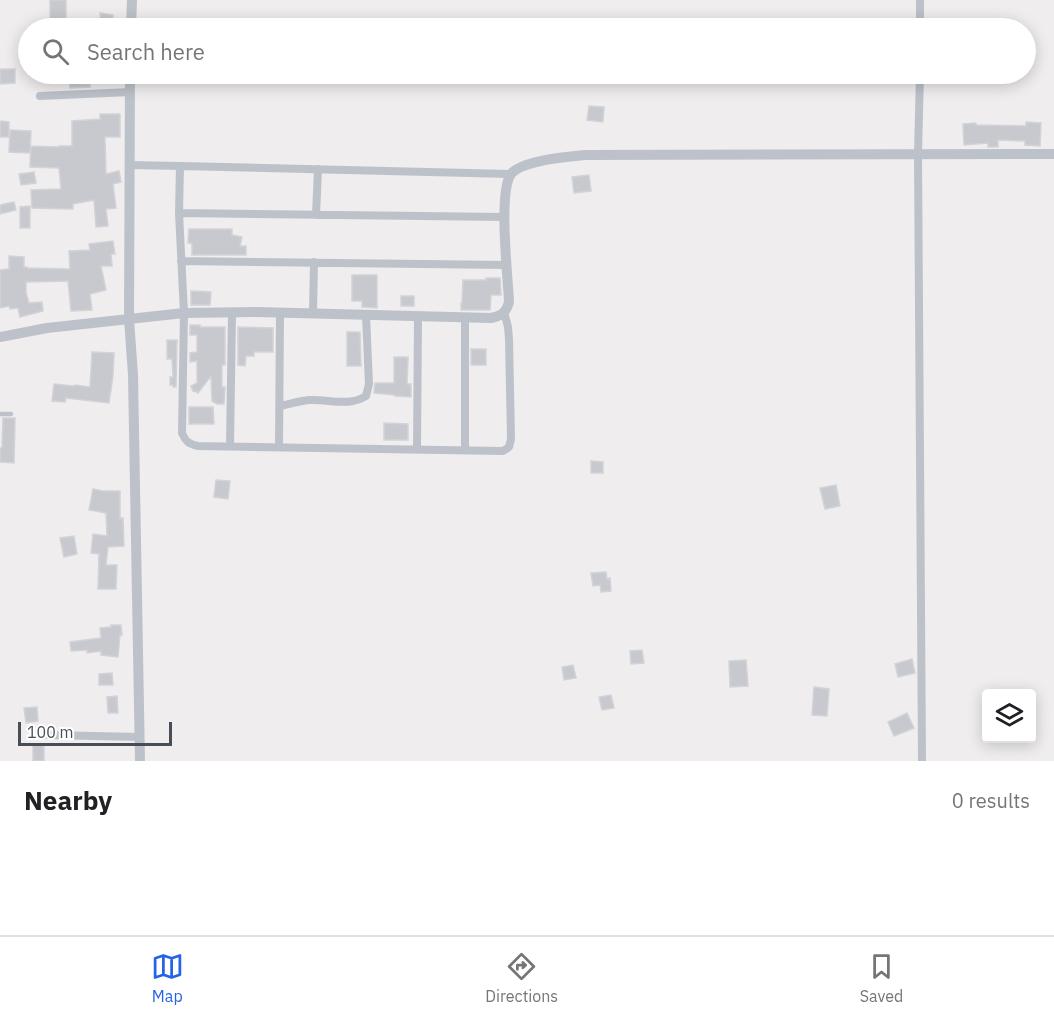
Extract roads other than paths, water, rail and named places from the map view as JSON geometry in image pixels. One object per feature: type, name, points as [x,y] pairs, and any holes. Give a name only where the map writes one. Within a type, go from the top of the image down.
[{"type":"street","points":[[131,18],[132,0]]},
{"type":"street","points":[[920,0],[920,18]]},
{"type":"street","points":[[130,84],[129,320],[133,386],[140,761]]},
{"type":"street","points":[[920,84],[918,154],[922,761]]},
{"type":"street","points":[[40,96],[130,92]]},
{"type":"street","points":[[0,337],[47,328],[184,313],[500,317],[507,310],[509,302],[504,217],[507,184],[511,174],[518,168],[555,158],[585,155],[1054,154]]},
{"type":"street","points":[[130,165],[511,174]]},
{"type":"street","points":[[180,166],[179,213],[184,313],[182,433],[189,444],[503,451],[509,447],[511,439],[509,339],[504,312]]},
{"type":"street","points":[[316,215],[318,169]]},
{"type":"street","points":[[179,213],[504,217]]},
{"type":"street","points":[[181,261],[507,265]]},
{"type":"street","points":[[313,314],[315,262]]},
{"type":"street","points":[[230,446],[232,313]]},
{"type":"street","points":[[279,447],[280,313]]},
{"type":"street","points":[[280,406],[312,400],[355,402],[366,396],[369,384],[366,315]]},
{"type":"street","points":[[417,449],[418,316]]},
{"type":"street","points":[[465,317],[465,450]]},
{"type":"street","points":[[48,735],[140,737]]},
{"type":"lane","points":[[0,414],[11,414]]}]
